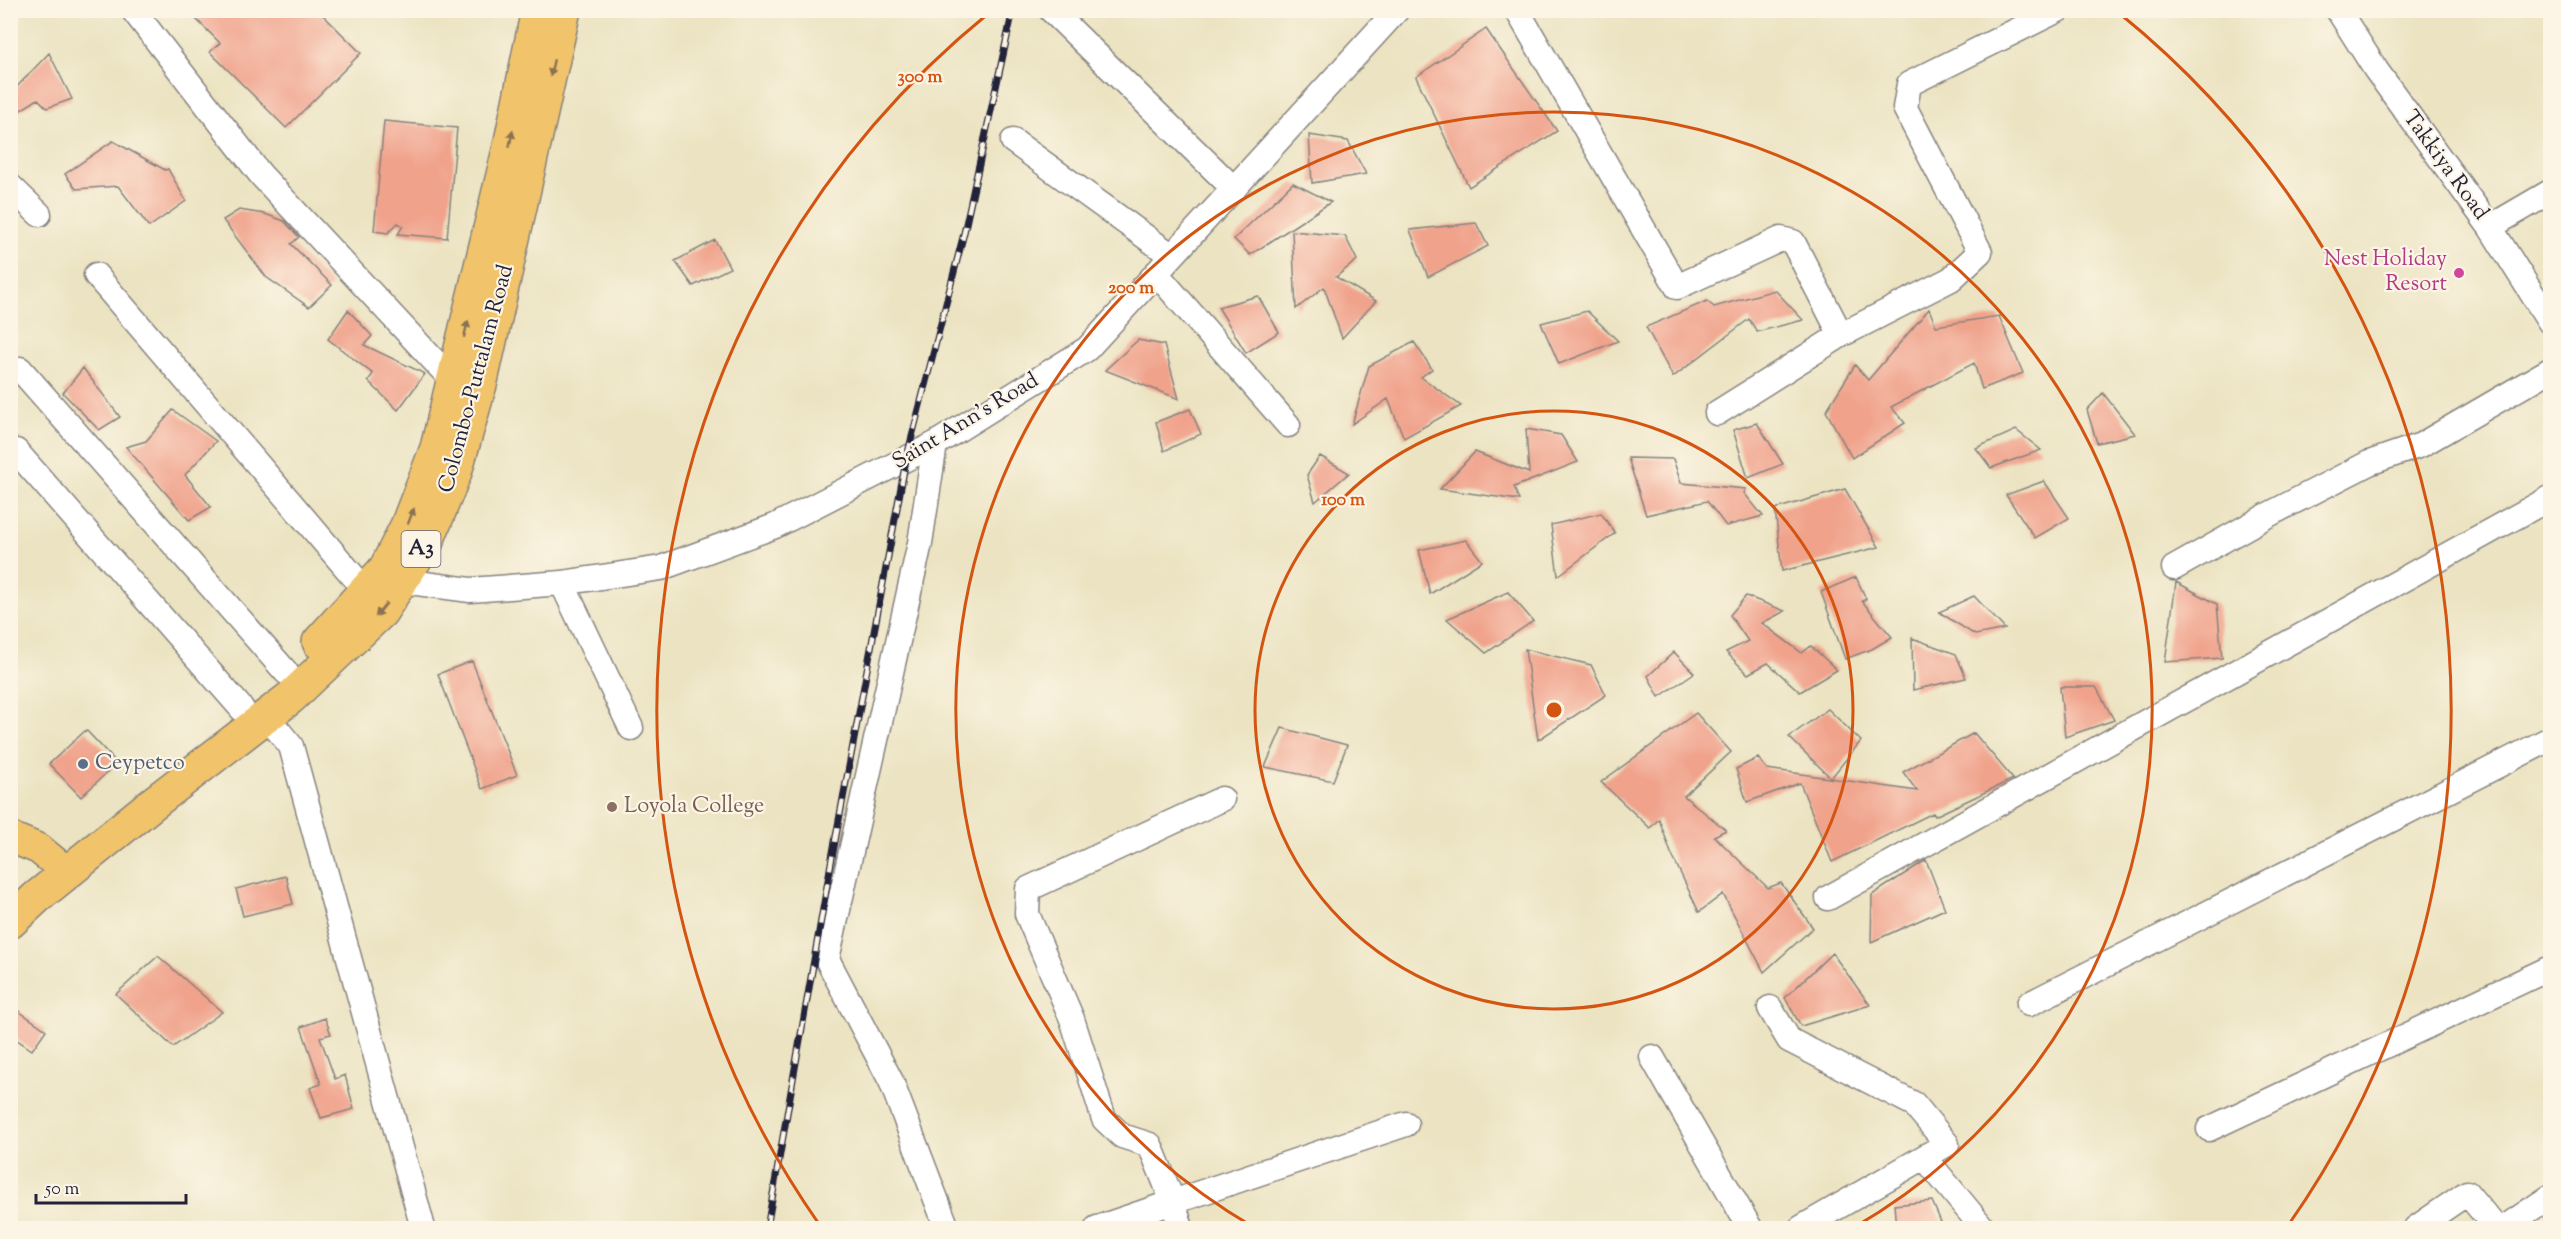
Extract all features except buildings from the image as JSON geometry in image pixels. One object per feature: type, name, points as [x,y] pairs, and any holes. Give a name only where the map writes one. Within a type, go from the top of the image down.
[{"type":"highway","name":"Colombo-Puttalam Road","points":[[10,903],[152,804],[255,713],[351,643],[381,612],[383,582],[437,448],[510,146],[538,10]]},
{"type":"highway","name":"Colombo-Puttalam Road","points":[[255,713],[286,672],[428,539],[455,472],[481,381],[564,10]]},
{"type":"highway","name":"Colombo-Puttalam Road","points":[[10,922],[62,867]]},
{"type":"main road","points":[[10,837],[39,849],[62,867]]},
{"type":"street","points":[[133,10],[261,175],[453,381]]},
{"type":"street","points":[[1051,10],[1234,189]]},
{"type":"street","name":"Saint Ann's Road","points":[[383,582],[470,590],[562,583],[661,568],[765,530],[935,444],[1086,349],[1397,10]]},
{"type":"street","points":[[1517,10],[1677,287],[1781,239],[1793,242],[1841,335]]},
{"type":"street","points":[[1717,413],[1841,335],[1951,279],[1980,252],[1905,108],[1909,84],[2058,10]]},
{"type":"street","name":"Takkiya Road","points":[[2338,10],[2376,70],[2490,227],[2550,322]]},
{"type":"street","points":[[1013,141],[1164,265],[1288,425]]},
{"type":"street","points":[[10,186],[39,214]]},
{"type":"street","points":[[2490,227],[2550,192]]},
{"type":"street","points":[[96,275],[383,582]]},
{"type":"street","points":[[20,369],[286,672]]},
{"type":"street","points":[[2174,568],[2268,515],[2369,463],[2421,445],[2550,370]]},
{"type":"street","points":[[935,444],[920,543],[827,959],[891,1081],[947,1228]]},
{"type":"street","points":[[16,451],[255,713],[291,746],[423,1228]]},
{"type":"street","points":[[1828,898],[2550,498]]},
{"type":"street","points":[[562,583],[631,728]]},
{"type":"street","points":[[2029,1004],[2550,738]]},
{"type":"street","points":[[1181,1228],[1150,1145],[1122,1136],[1104,1119],[1072,1019],[1027,914],[1028,889],[1222,799]]},
{"type":"street","points":[[2209,1129],[2550,968]]},
{"type":"street","points":[[1770,1008],[1789,1040],[1914,1104],[1947,1144],[1801,1228]]},
{"type":"street","points":[[1652,1057],[1750,1228]]},
{"type":"street","points":[[1098,1228],[1406,1124]]},
{"type":"street","points":[[1925,1158],[1983,1228]]},
{"type":"street","points":[[2416,1228],[2467,1193],[2496,1228]]},
{"type":"street","points":[[2504,1228],[2550,1197]]},
{"type":"railway","points":[[767,1228],[831,863],[906,460],[964,233],[1013,10]]},
{"type":"place","name":"Nest Holiday Resort","points":[[2459,273]]},
{"type":"place","name":"Ceypetco","points":[[83,764]]},
{"type":"place","name":"Loyola College","points":[[612,807]]}]
